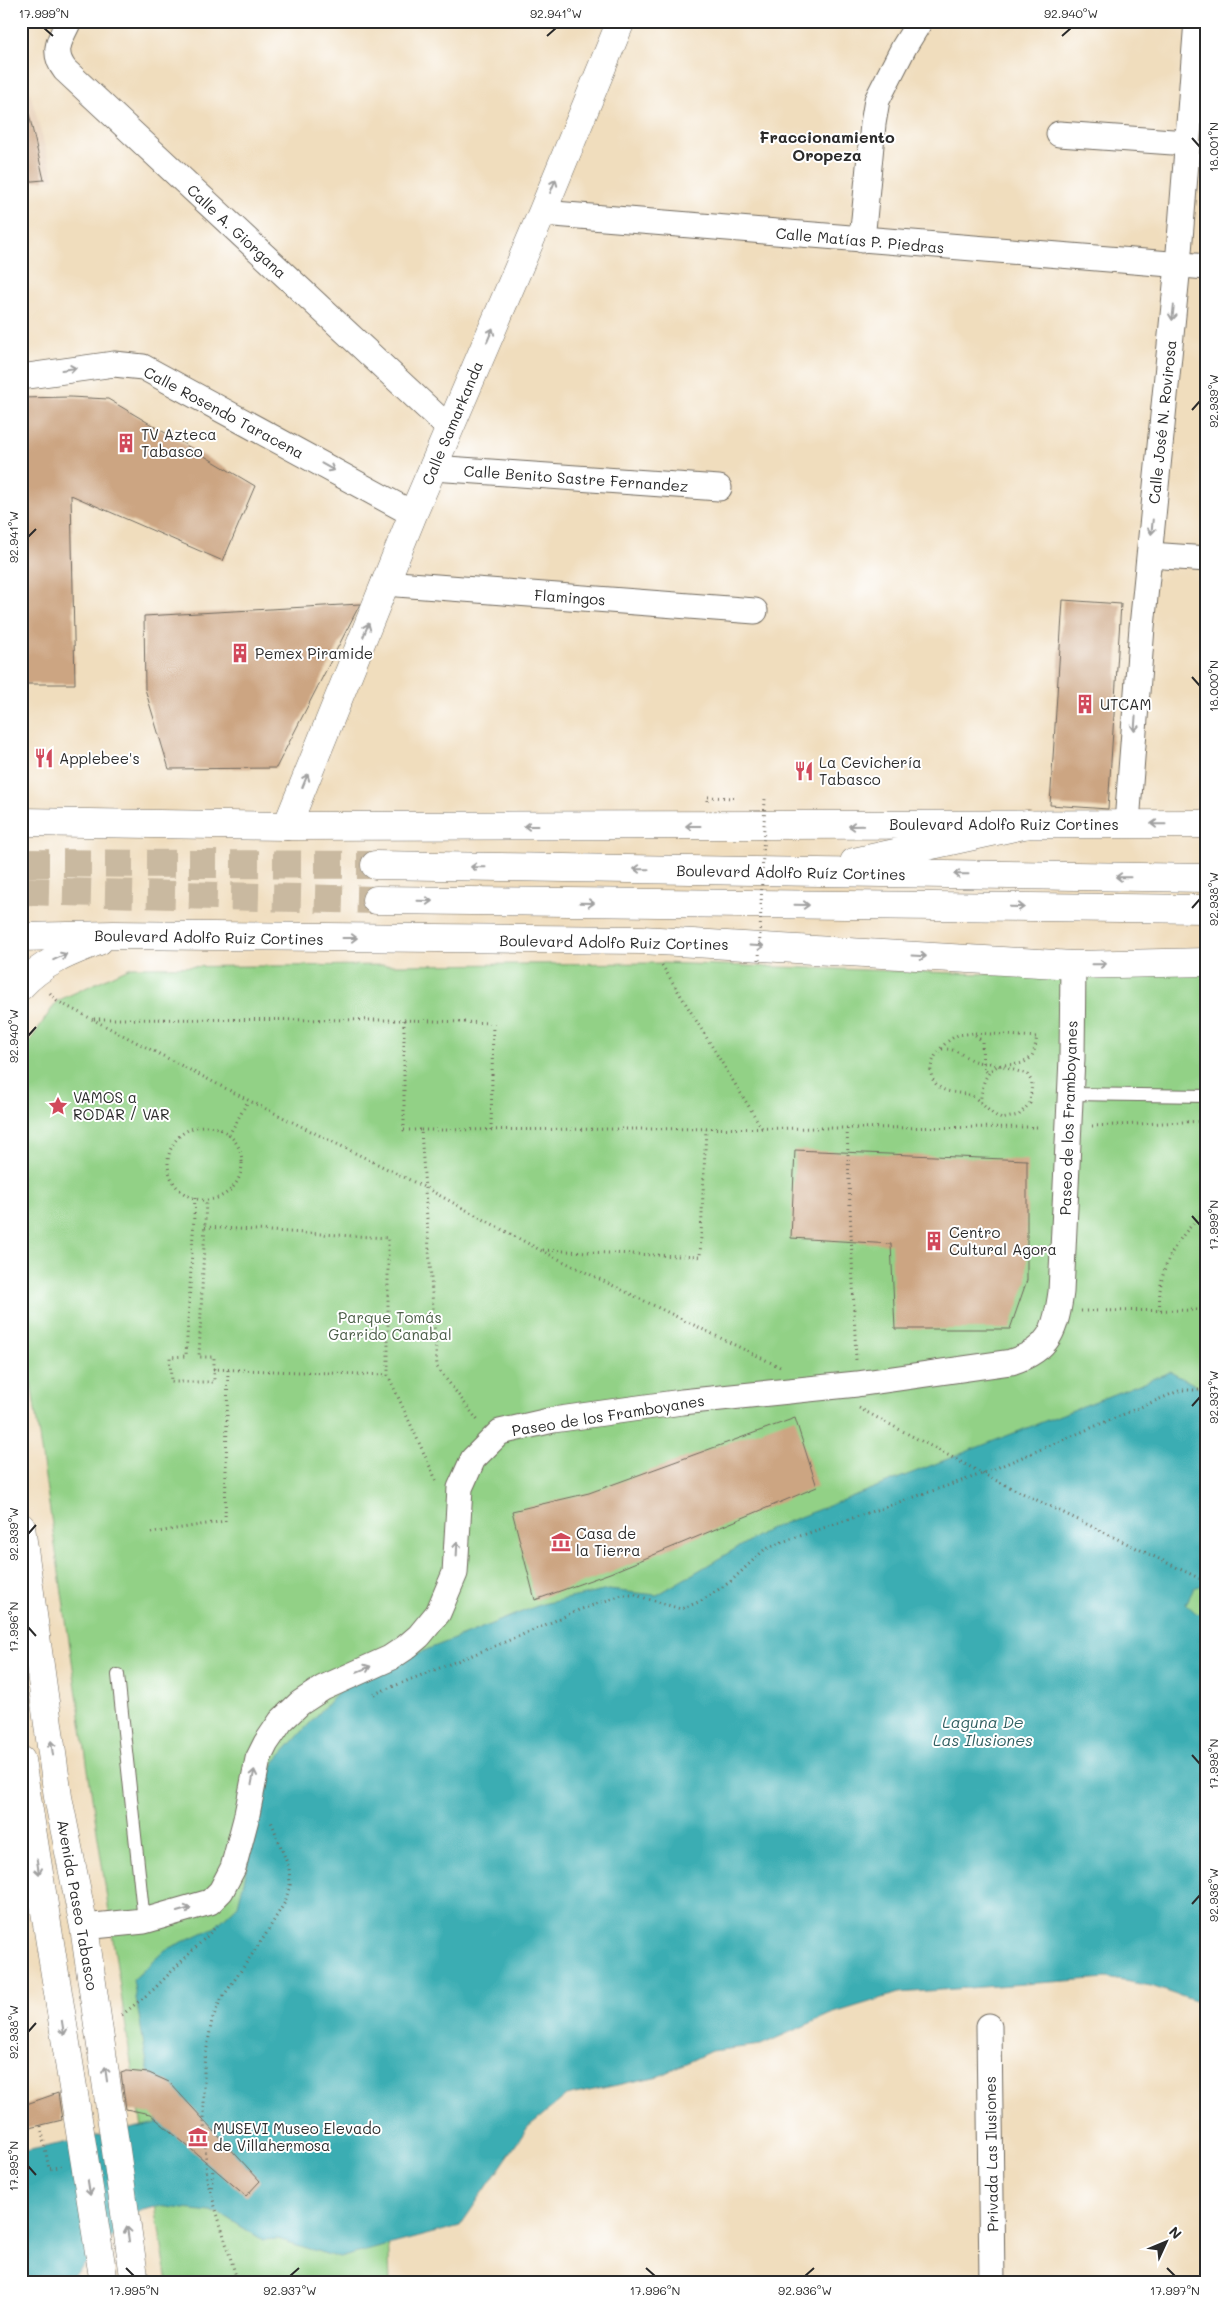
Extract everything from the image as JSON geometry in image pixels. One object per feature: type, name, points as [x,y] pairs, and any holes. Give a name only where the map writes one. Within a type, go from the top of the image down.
[{"type":"main road","name":"Calle Samarkanda","points":[[287,826],[384,583],[542,213],[621,21]]},
{"type":"main road","name":"Boulevard Adolfo Ruiz Cortines","points":[[21,822],[287,826],[1207,824]]},
{"type":"main road","points":[[808,872],[1028,824]]},
{"type":"main road","name":"Boulevard Adolfo Ruíz Cortines","points":[[375,866],[1207,878]]},
{"type":"main road","points":[[376,900],[1207,909]]},
{"type":"main road","name":"Boulevard Adolfo Ruiz Cortines","points":[[21,937],[114,935],[642,940],[1073,964],[1207,962]]},
{"type":"main road","points":[[27,980],[58,958],[114,935]]},
{"type":"main road","name":"Avenida Paseo Tabasco","points":[[21,1527],[58,1797],[84,1927],[135,2283]]},
{"type":"main road","points":[[21,1760],[24,1802],[104,2283]]},
{"type":"main road","points":[[24,1802],[58,1797]]},
{"type":"street","name":"Calle A. Giorgana","points":[[69,21],[57,48],[58,60],[64,70],[449,428]]},
{"type":"street","points":[[862,240],[877,100],[904,47],[920,21]]},
{"type":"street","name":"Calle José N. Rovirosa","points":[[1127,823],[1178,265],[1187,143],[1199,96],[1197,21]]},
{"type":"street","points":[[1059,134],[1187,143]]},
{"type":"street","name":"Calle Matías P. Piedras","points":[[542,213],[1207,267]]},
{"type":"street","name":"Calle Rosendo Taracena","points":[[21,376],[114,364],[143,367],[413,514]]},
{"type":"street","name":"Calle Benito Sastre Fernandez","points":[[433,468],[719,488]]},
{"type":"street","points":[[1150,555],[1207,559]]},
{"type":"street","name":"Flamingos","points":[[384,583],[755,610]]},
{"type":"street","name":"Paseo de los Framboyanes","points":[[84,1927],[144,1921],[210,1902],[221,1891],[233,1868],[246,1819],[258,1759],[266,1742],[282,1721],[300,1703],[323,1688],[390,1658],[405,1648],[419,1636],[438,1613],[455,1573],[460,1488],[473,1459],[492,1438],[512,1428],[682,1402],[856,1395],[1023,1358],[1042,1348],[1055,1326],[1058,1312],[1069,1127],[1073,964]]},
{"type":"street","name":"Privada Las Ilusiones","points":[[989,2026],[992,2283]]},
{"type":"lane","points":[[1070,1094],[1207,1096]]},
{"type":"lane","points":[[118,1675],[144,1921]]},
{"type":"path","points":[[760,960],[765,799]]},
{"type":"path","points":[[660,962],[762,1129]]},
{"type":"path","points":[[27,980],[57,1001],[248,1100],[424,1187],[540,1250],[785,1370]]},
{"type":"path","points":[[93,1019],[404,1020],[493,1023],[491,1130]]},
{"type":"path","points":[[404,1020],[404,1130],[1069,1127],[1207,1122]]},
{"type":"path","points":[[973,1033],[982,1041],[983,1068],[988,1073]]},
{"type":"path","points":[[981,1106],[982,1091],[988,1073],[992,1068],[1028,1060],[1034,1053],[1037,1037],[973,1033],[959,1035],[936,1054],[930,1070],[935,1084],[942,1090],[973,1096],[982,1091]]},
{"type":"path","points":[[942,1049],[950,1049],[962,1054],[968,1060],[977,1064],[984,1063],[1027,1074],[1032,1082],[1030,1104],[1019,1115],[1002,1119]]},
{"type":"path","points":[[973,1096],[981,1106],[1002,1119],[1004,1127]]},
{"type":"path","points":[[229,1135],[248,1100]]},
{"type":"path","points":[[198,1126],[211,1126],[229,1135],[235,1141],[241,1156],[238,1179],[221,1196],[206,1200],[195,1198],[183,1192],[170,1177],[168,1157],[172,1145],[180,1134],[198,1126]]},
{"type":"path","points":[[540,1250],[700,1257],[706,1129]]},
{"type":"path","points":[[847,1129],[856,1395],[982,1474],[1207,1582]]},
{"type":"path","points":[[421,1130],[437,1367],[492,1438]]},
{"type":"path","points":[[195,1198],[186,1356],[170,1357],[171,1382],[214,1382],[214,1356],[199,1357],[206,1200]]},
{"type":"path","points":[[1160,1310],[1159,1302],[1166,1269],[1175,1245],[1182,1234],[1207,1211]]},
{"type":"path","points":[[205,1227],[388,1238],[388,1375],[441,1491]]},
{"type":"path","points":[[1058,1312],[1207,1310]]},
{"type":"path","points":[[213,1369],[388,1375]]},
{"type":"path","points":[[151,1533],[225,1521],[228,1369]]},
{"type":"path","points":[[370,1695],[579,1610],[622,1595],[635,1595],[681,1609],[702,1602],[730,1582],[764,1550],[982,1474],[1181,1390],[1207,1390]]},
{"type":"path","points":[[237,2281],[207,2180],[203,2082],[207,2040],[220,2000],[264,1937],[285,1902],[290,1885],[289,1868],[273,1832],[270,1813],[268,1827]]},
{"type":"path","points":[[100,2033],[154,1989],[222,1921]]},
{"type":"path","points":[[41,2126],[49,2168],[84,2161]]},
{"type":"path","points":[[211,2193],[213,2168]]},
{"type":"shaded area","points":[[21,60],[54,179],[21,183]]},
{"type":"green space","name":"Parque Tomás Garrido Canabal","points":[[660,963],[1044,976],[1207,971],[1207,1407],[388,2230],[390,2283],[168,2283],[131,2062],[21,1314],[21,1054],[57,1001],[131,967]]},
{"type":"green space","points":[[1207,1561],[1207,1628],[1181,1615],[1190,1590]]},
{"type":"water","name":"Laguna De Las Ilusiones","points":[[1170,1372],[1207,1391],[1207,1583],[1194,1588],[1186,1604],[1196,1613],[1207,1616],[1207,2005],[1151,1986],[1107,1978],[899,1993],[831,2014],[761,2045],[711,2051],[659,2076],[566,2096],[528,2127],[460,2226],[339,2258],[278,2239],[263,2240],[219,2213],[158,2206],[139,2211],[65,2283],[21,2283],[21,2152],[157,2123],[133,1980],[165,1950],[215,1927],[238,1905],[273,1764],[348,1681],[542,1604],[608,1590],[657,1595],[769,1529]]},
{"type":"building","points":[[29,114],[44,180],[21,182],[21,115]]},
{"type":"building","points":[[70,397],[108,399],[255,486],[223,561],[71,495],[75,684],[21,684],[21,398]]},
{"type":"building","name":"UTCAM","points":[[1063,600],[1121,604],[1108,809],[1050,805]]},
{"type":"building","name":"Pemex Piramide","points":[[360,604],[276,768],[169,769],[145,689],[144,616]]},
{"type":"building","name":"Centro Cultural Agora","points":[[795,1150],[1027,1160],[1027,1280],[1010,1329],[895,1329],[891,1244],[791,1238]]},
{"type":"building","points":[[795,1418],[817,1487],[610,1573],[535,1600],[512,1511],[589,1493]]},
{"type":"building","name":"MUSEVI Museo Elevado de Villahermosa","points":[[127,2071],[149,2073],[169,2082],[260,2181],[246,2196],[150,2114],[126,2109],[121,2073]]},
{"type":"building","points":[[58,2093],[62,2120],[21,2130],[21,2106]]},
{"type":"tunnel","points":[[21,863],[375,865]]},
{"type":"tunnel","points":[[21,891],[376,900]]},
{"type":"place","name":"TV Azteca Tabasco","points":[[126,443]]},
{"type":"place","name":"Pemex Piramide","points":[[240,653]]},
{"type":"place","name":"UTCAM","points":[[1085,704]]},
{"type":"place","name":"Applebee's","points":[[44,758]]},
{"type":"place","name":"La Cevichería Tabasco","points":[[804,771]]},
{"type":"place","name":"VAMOS a RODAR / VAR","points":[[58,1106]]},
{"type":"place","name":"Centro Cultural Agora","points":[[934,1241]]},
{"type":"place","name":"Casa de la Tierra","points":[[561,1542]]},
{"type":"place","name":"MUSEVI Museo Elevado de Villahermosa","points":[[198,2137]]},
{"type":"district","name":"Fraccionamiento Oropeza","points":[[827,145]]}]
